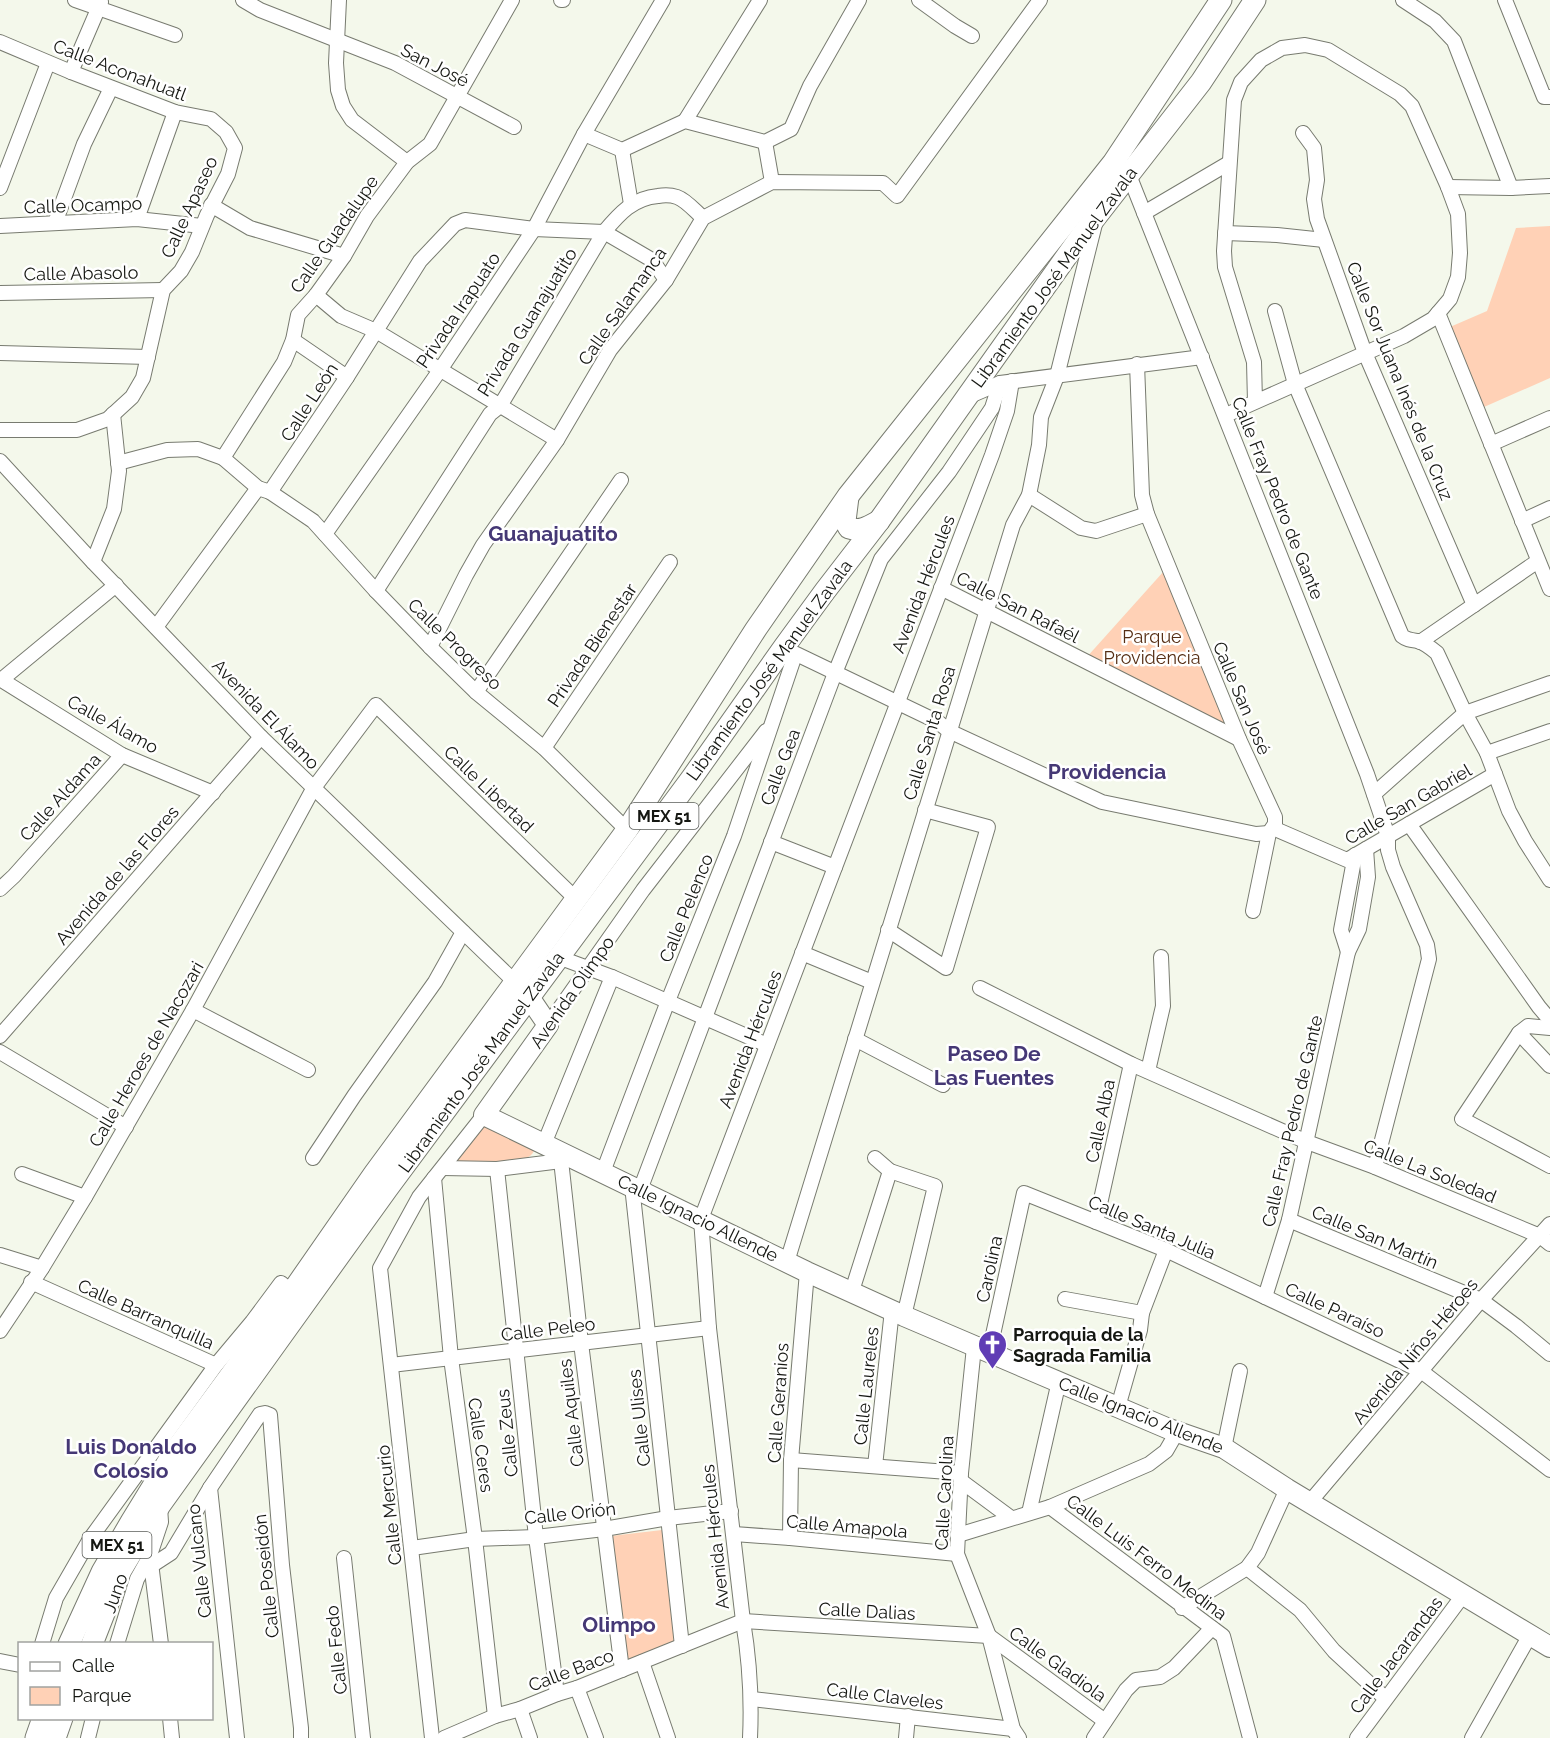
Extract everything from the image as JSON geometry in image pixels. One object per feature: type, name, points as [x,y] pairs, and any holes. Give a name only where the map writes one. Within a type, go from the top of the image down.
[{"type":"main road","name":"Libramiento José Manuel Zavala","points":[[93,1642],[121,1570],[160,1505],[387,1189],[522,990],[577,900],[627,830],[756,629],[848,496],[1113,163],[1221,0]]},
{"type":"main road","name":"Libramiento José Manuel Zavala","points":[[70,1642],[102,1572],[131,1522],[174,1452],[286,1288],[522,990],[558,957],[789,651],[825,591],[879,521],[1097,214],[1201,82],[1255,0]]},
{"type":"main road","points":[[848,496],[845,521],[849,528],[864,529],[879,521]]},
{"type":"main road","points":[[795,573],[812,557],[825,554],[830,557],[832,568],[825,591]]},
{"type":"main road","points":[[26,1738],[28,1720]]},
{"type":"main road","points":[[36,1738],[43,1720]]},
{"type":"main road","points":[[55,1738],[62,1720]]},
{"type":"street","points":[[75,0],[100,4],[175,35]]},
{"type":"street","name":"San José","points":[[243,0],[260,10],[395,63],[514,127]]},
{"type":"street","points":[[339,0],[336,63],[338,90],[343,106],[352,120],[407,162]]},
{"type":"street","name":"Calle Guadalupe","points":[[223,458],[284,362],[293,340],[298,315],[316,295],[344,256],[367,216],[407,162],[430,144],[512,0]]},
{"type":"street","name":"Privada Irapuato","points":[[325,534],[440,370],[534,229],[584,134],[663,0]]},
{"type":"street","points":[[584,134],[622,150],[685,121],[760,0]]},
{"type":"street","points":[[685,121],[765,142],[791,129],[810,86],[859,0]]},
{"type":"street","points":[[918,0],[972,36]]},
{"type":"street","points":[[703,218],[772,182],[883,183],[897,196],[1040,0]]},
{"type":"street","points":[[1403,0],[1435,21],[1454,41],[1511,188]]},
{"type":"street","points":[[1504,0],[1544,97],[1550,97]]},
{"type":"street","points":[[70,72],[100,4]]},
{"type":"street","name":"Calle Aconahuatl","points":[[0,42],[70,72],[175,112],[211,119],[226,132]]},
{"type":"street","points":[[1226,416],[1404,336],[1433,319],[1450,299],[1458,277],[1460,253],[1458,214],[1449,187],[1412,106],[1400,94],[1328,50],[1305,45],[1282,48],[1261,60],[1241,82],[1234,100],[1225,233],[1225,267],[1254,362],[1255,402]]},
{"type":"street","points":[[0,188],[48,63]]},
{"type":"street","points":[[55,223],[84,144],[111,88]]},
{"type":"street","points":[[137,219],[175,112]]},
{"type":"street","name":"Calle Apaseo","points":[[0,430],[77,430],[108,419],[132,397],[143,378],[163,290],[181,271],[192,252],[211,206],[228,174],[235,148],[226,132]]},
{"type":"street","name":"Calle Sor Juana Inés de la Cruz","points":[[1303,133],[1314,148],[1317,180],[1314,199],[1317,219],[1324,240],[1365,353],[1474,605]]},
{"type":"street","points":[[765,142],[772,182]]},
{"type":"street","points":[[622,150],[631,204]]},
{"type":"street","points":[[1144,213],[1229,163]]},
{"type":"street","name":"Calle Fray Pedro de Gante","points":[[1129,175],[1374,794],[1388,836],[1388,850],[1427,945],[1429,959],[1375,1167]]},
{"type":"street","points":[[1449,187],[1550,186]]},
{"type":"street","name":"Privada Guanajuatito","points":[[376,591],[489,414],[500,406],[604,232],[631,204],[648,197],[664,195],[678,197],[703,218]]},
{"type":"street","points":[[211,206],[250,228],[344,256]]},
{"type":"street","name":"Calle Santa Rosa","points":[[788,1262],[1013,525],[1029,495],[1040,445],[1041,417],[1057,376],[1097,214]]},
{"type":"street","name":"Calle Salamanca","points":[[430,647],[483,545],[556,440],[610,350],[666,280],[703,218]]},
{"type":"street","name":"Calle Ocampo","points":[[0,226],[137,219],[202,226]]},
{"type":"street","name":"Calle León","points":[[156,627],[264,490],[347,377],[420,261],[455,224],[465,220],[534,229]]},
{"type":"street","points":[[534,229],[604,232],[652,260],[666,280]]},
{"type":"street","points":[[1225,233],[1324,240]]},
{"type":"street","name":"Calle Abasolo","points":[[0,293],[163,290]]},
{"type":"street","points":[[316,295],[341,316],[376,331],[556,440]]},
{"type":"street","points":[[1275,311],[1295,384],[1402,636],[1407,640],[1430,646],[1437,653],[1487,753],[1509,811],[1550,880]]},
{"type":"street","points":[[1438,313],[1550,589]]},
{"type":"street","points":[[293,340],[347,377]]},
{"type":"street","points":[[0,353],[147,357]]},
{"type":"street","points":[[965,398],[1006,382],[1202,357]]},
{"type":"street","name":"Calle San José","points":[[1137,364],[1143,495],[1147,514],[1239,739],[1275,817],[1275,824],[1271,830]]},
{"type":"street","name":"Avenida Hércules","points":[[750,1738],[752,1699],[748,1652],[710,1328],[701,1219],[1007,411],[1006,382]]},
{"type":"street","name":"Calle Gea","points":[[636,1188],[705,1018],[835,673],[881,559],[949,472],[992,408],[1006,382]]},
{"type":"street","points":[[93,562],[114,509],[119,471],[113,414]]},
{"type":"street","points":[[1491,444],[1550,418]]},
{"type":"street","points":[[118,463],[167,450],[198,449],[223,458],[264,490]]},
{"type":"street","name":"Avenida El Álamo","points":[[0,461],[93,562],[261,737],[522,990]]},
{"type":"street","points":[[476,692],[621,480]]},
{"type":"street","name":"Calle Progreso","points":[[264,490],[313,521],[430,647],[476,692],[544,748],[627,830]]},
{"type":"street","points":[[1029,495],[1081,528],[1096,531],[1147,514]]},
{"type":"street","points":[[1522,521],[1550,508]]},
{"type":"street","points":[[1420,642],[1538,561]]},
{"type":"street","name":"Privada Bienestar","points":[[544,748],[670,562]]},
{"type":"street","points":[[0,680],[116,585]]},
{"type":"street","name":"Calle San Rafaél","points":[[941,588],[1239,739]]},
{"type":"street","name":"Calle San Gabriel","points":[[789,651],[938,722],[949,731],[1102,802],[1256,834],[1271,830],[1347,860],[1495,774]]},
{"type":"street","name":"Calle Pelenco","points":[[603,1172],[734,836],[773,722],[789,651]]},
{"type":"street","name":"Calle Álamo","points":[[0,680],[122,755],[213,793]]},
{"type":"street","points":[[1374,794],[1466,713],[1550,683]]},
{"type":"street","name":"Calle Heroes de Nacozari","points":[[1,1329],[42,1268],[85,1197],[193,1010],[314,789],[376,705]]},
{"type":"street","name":"Calle Libertad","points":[[376,705],[577,900]]},
{"type":"street","name":"Avenida Olimpo","points":[[380,1268],[420,1197],[484,1115],[644,890],[773,722]]},
{"type":"street","points":[[1487,753],[1550,731]]},
{"type":"street","name":"Avenida de las Flores","points":[[0,1036],[261,737]]},
{"type":"street","name":"Calle Aldama","points":[[0,889],[122,755]]},
{"type":"street","points":[[888,930],[946,968],[988,827],[925,810]]},
{"type":"street","points":[[1409,824],[1550,1020]]},
{"type":"street","points":[[1253,911],[1271,830]]},
{"type":"street","points":[[771,842],[835,867]]},
{"type":"street","name":"Calle Fray Pedro de Gante","points":[[1265,1297],[1289,1220],[1348,952],[1359,929],[1368,877],[1361,852]]},
{"type":"street","points":[[314,1158],[354,1096],[435,982],[463,932]]},
{"type":"street","points":[[802,953],[872,982]]},
{"type":"street","points":[[558,957],[612,977],[767,1045]]},
{"type":"street","points":[[1148,1071],[1163,1006],[1161,957]]},
{"type":"street","points":[[438,1173],[497,1169],[555,1152],[612,977]]},
{"type":"street","name":"Calle La Soledad","points":[[980,987],[1131,1064],[1307,1142],[1375,1167],[1545,1240]]},
{"type":"street","points":[[522,990],[548,1025]]},
{"type":"street","points":[[193,1010],[308,1070]]},
{"type":"street","points":[[1550,1028],[1528,1026],[1519,1033],[1462,1119],[1550,1166]]},
{"type":"street","points":[[1519,1033],[1550,1066]]},
{"type":"street","points":[[855,1039],[943,1085]]},
{"type":"street","points":[[0,1052],[126,1126]]},
{"type":"street","name":"Calle Alba","points":[[1096,1222],[1131,1064]]},
{"type":"street","name":"Calle Ignacio Allende","points":[[484,1115],[555,1152],[603,1172],[807,1272],[898,1313],[1177,1432],[1224,1448],[1309,1503],[1550,1647]]},
{"type":"street","name":"Calle Aquiles","points":[[555,1152],[622,1670]]},
{"type":"street","points":[[852,1291],[890,1171],[875,1158]]},
{"type":"street","name":"Calle Zeus","points":[[497,1169],[536,1537],[557,1694]]},
{"type":"street","name":"Calle Laureles","points":[[875,1466],[898,1313],[935,1186],[890,1171]]},
{"type":"street","name":"Calle Ceres","points":[[438,1173],[451,1358],[495,1716]]},
{"type":"street","points":[[22,1174],[85,1197]]},
{"type":"street","name":"Calle Ulises","points":[[636,1188],[648,1335],[682,1646]]},
{"type":"street","name":"Calle Santa Julia","points":[[1024,1193],[1166,1250],[1265,1297]]},
{"type":"street","name":"Carolina","points":[[981,1350],[1024,1193]]},
{"type":"street","name":"Calle San Martín","points":[[1289,1220],[1481,1300],[1550,1354]]},
{"type":"street","name":"Avenida Niños Héroes","points":[[1309,1503],[1481,1300],[1545,1240],[1550,1224]]},
{"type":"street","points":[[1118,1407],[1140,1330],[1142,1313],[1166,1250]]},
{"type":"street","points":[[0,1255],[42,1268]]},
{"type":"street","name":"Calle Mercurio","points":[[380,1268],[432,1738]]},
{"type":"street","name":"Calle Geranios","points":[[790,1538],[791,1460],[807,1272]]},
{"type":"street","name":"Calle Barranquilla","points":[[31,1282],[216,1365],[252,1322],[286,1288]]},
{"type":"street","name":"Calle Paraíso","points":[[1265,1297],[1421,1371],[1550,1470]]},
{"type":"street","points":[[1065,1299],[1142,1313]]},
{"type":"street","name":"Calle Peleo","points":[[391,1365],[710,1328]]},
{"type":"street","name":"Calle Carolina","points":[[981,1350],[961,1477],[957,1554],[989,1636],[1016,1734]]},
{"type":"street","points":[[43,1642],[56,1598],[90,1539],[216,1365]]},
{"type":"street","points":[[1224,1448],[1240,1371]]},
{"type":"street","points":[[1029,1513],[1059,1382]]},
{"type":"street","name":"Calle Poseidón","points":[[210,1488],[260,1414],[270,1415],[282,1565],[301,1738]]},
{"type":"street","points":[[957,1535],[1050,1508],[1149,1464],[1166,1451],[1177,1432]]},
{"type":"street","points":[[791,1460],[875,1466],[961,1477],[1011,1518]]},
{"type":"street","points":[[161,1642],[151,1561],[171,1553],[210,1488]]},
{"type":"street","name":"Calle Vulcano","points":[[210,1488],[237,1738]]},
{"type":"street","points":[[1182,1608],[1247,1568],[1258,1553],[1287,1489]]},
{"type":"street","name":"Juno","points":[[118,1642],[137,1579],[151,1561],[161,1522],[160,1505]]},
{"type":"street","name":"Calle Luis Ferro Medina","points":[[1050,1508],[1217,1632]]},
{"type":"street","name":"Calle Orión","points":[[412,1548],[475,1539],[536,1537],[731,1511]]},
{"type":"street","name":"Calle Amapola","points":[[734,1534],[957,1554]]},
{"type":"street","name":"Calle Fedo","points":[[344,1557],[363,1738]]},
{"type":"street","points":[[1247,1568],[1299,1610],[1334,1651],[1385,1698]]},
{"type":"street","name":"Calle Jacarandas","points":[[1357,1738],[1464,1594]]},
{"type":"street","name":"Calle Baco","points":[[444,1738],[458,1735],[495,1716],[577,1688],[743,1622]]},
{"type":"street","name":"Calle Dalias","points":[[743,1622],[989,1636]]},
{"type":"street","points":[[1094,1738],[1126,1690],[1136,1680],[1160,1677],[1217,1632],[1250,1738]]},
{"type":"street","points":[[1472,1738],[1530,1635]]},
{"type":"street","name":"Calle Gladiola","points":[[989,1636],[1106,1721]]},
{"type":"street","points":[[0,1661],[18,1665]]},
{"type":"street","points":[[642,1662],[668,1738]]},
{"type":"street","points":[[577,1688],[596,1738]]},
{"type":"street","name":"Calle Claveles","points":[[752,1699],[908,1716],[1016,1734]]},
{"type":"street","points":[[520,1709],[530,1738]]},
{"type":"street","points":[[906,1738],[908,1716]]},
{"type":"street","points":[[88,1738],[93,1720]]},
{"type":"street","points":[[170,1720],[172,1738]]},
{"type":"green space","points":[[1550,226],[1550,378],[1484,407],[1450,327],[1487,311],[1516,228]]},
{"type":"green space","name":"Parque Providencia","points":[[1164,571],[1231,731],[1086,658]]},
{"type":"green space","points":[[484,1122],[537,1146],[532,1154],[517,1161],[494,1164],[452,1163]]},
{"type":"green space","points":[[662,1530],[674,1642],[625,1664],[611,1536]]},
{"type":"place","name":"Parroquia de la Sagrada Familia","points":[[992,1370]]},
{"type":"district","name":"Guanajuatito","points":[[553,533]]},
{"type":"district","name":"Providencia","points":[[1107,771]]},
{"type":"district","name":"Paseo De Las Fuentes","points":[[994,1065]]},
{"type":"district","name":"Luis Donaldo Colosio","points":[[131,1458]]},
{"type":"district","name":"Olimpo","points":[[619,1624]]}]
